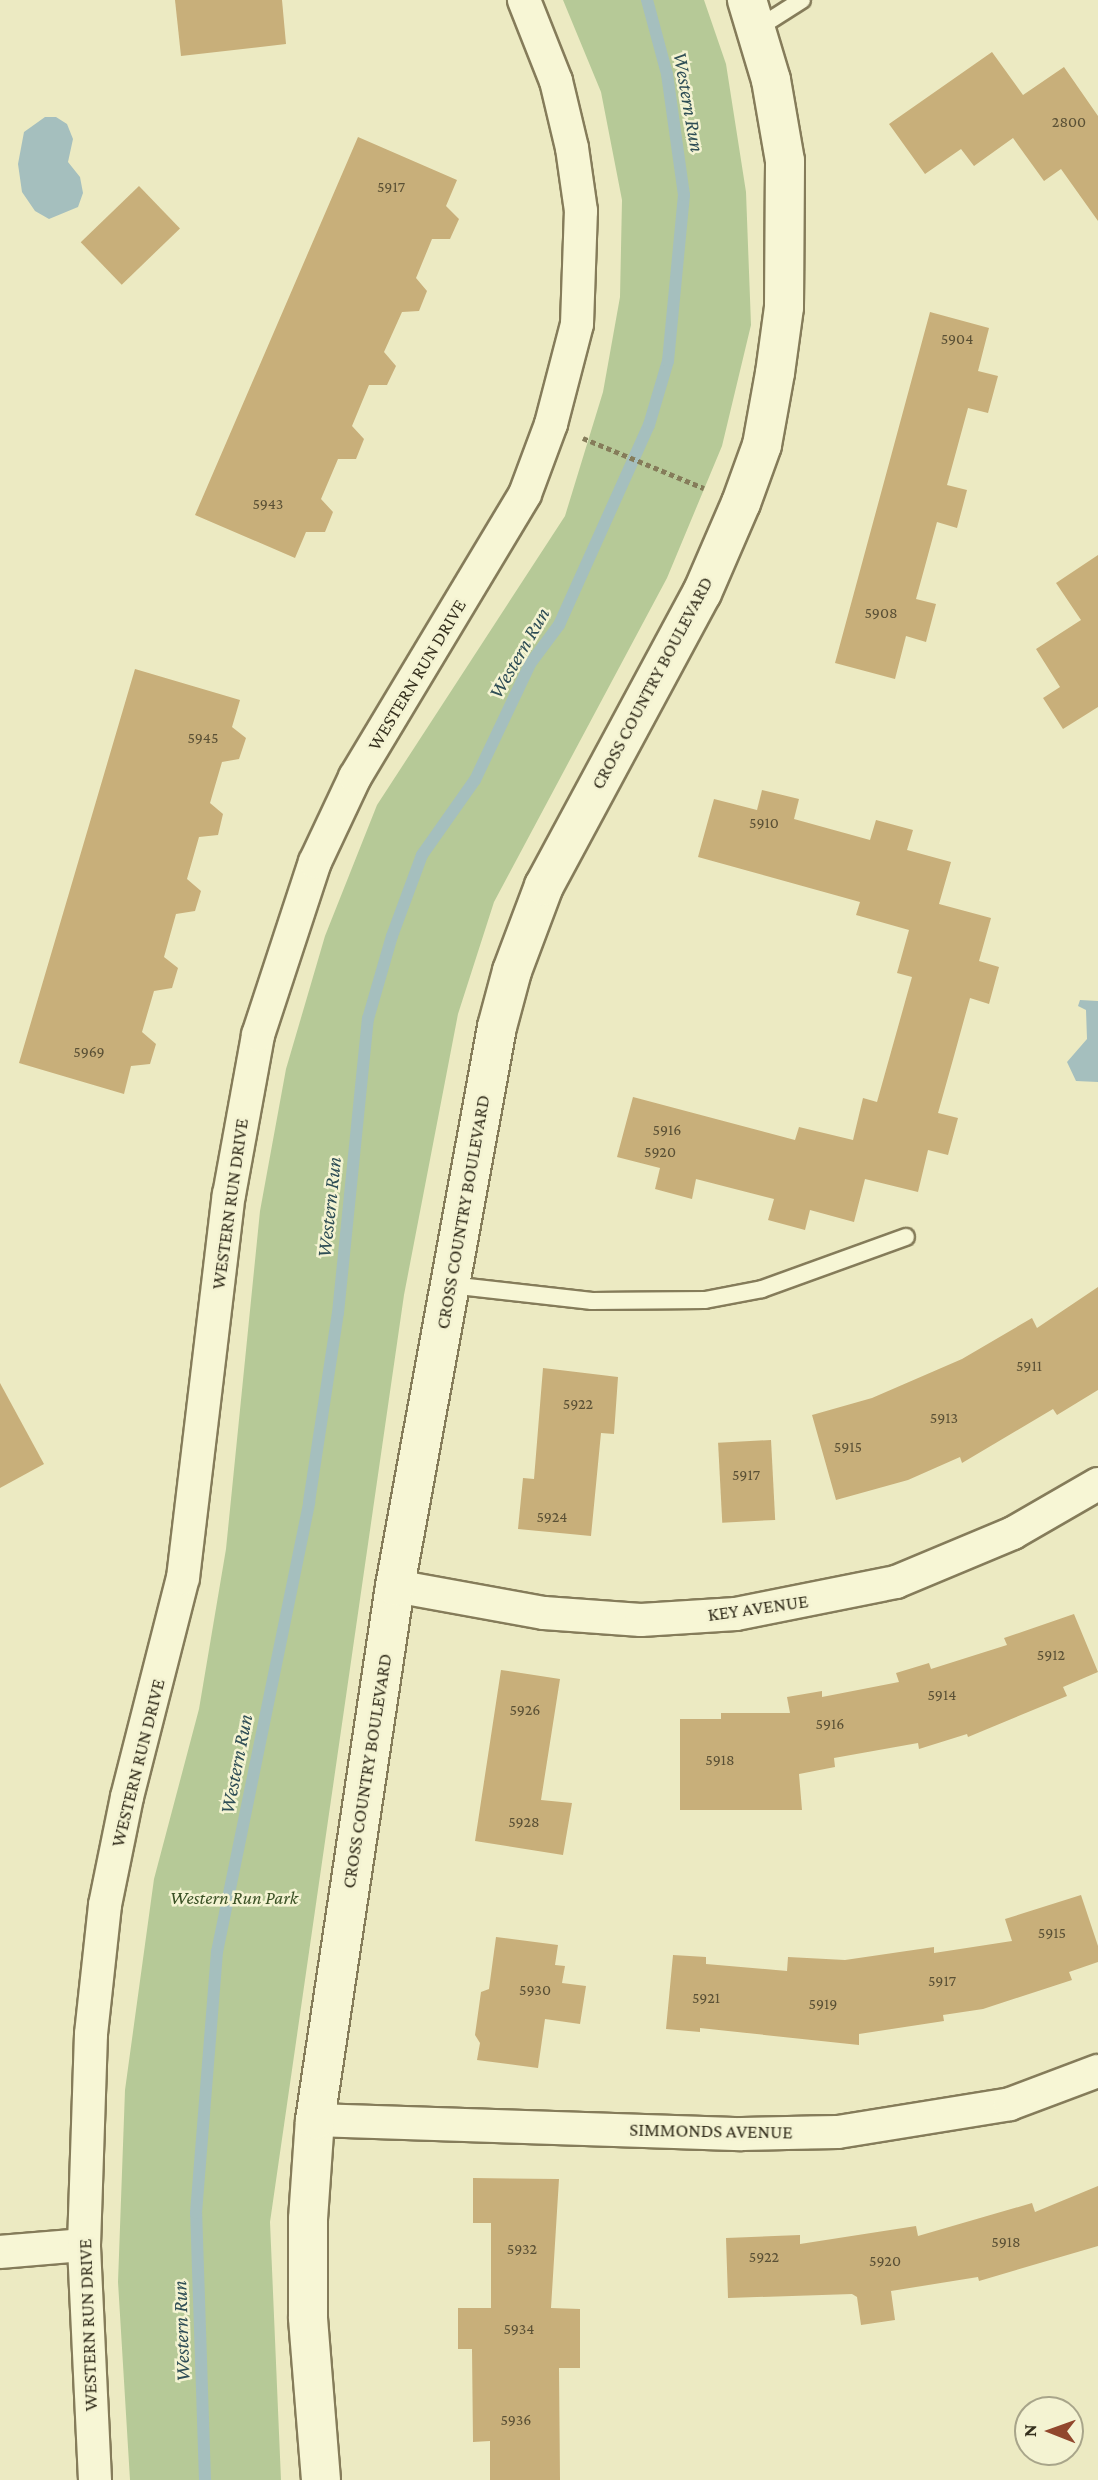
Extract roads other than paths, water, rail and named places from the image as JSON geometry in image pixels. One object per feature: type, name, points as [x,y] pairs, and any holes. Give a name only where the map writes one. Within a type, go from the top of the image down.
[{"type":"main road","name":"CROSS COUNTRY BOULEVARD","points":[[321,2480],[309,2317],[308,2219],[315,2120],[395,1586],[497,1027],[528,925],[702,593],[762,444],[784,307],[785,161],[753,14]]},
{"type":"street","name":"WESTERN RUN DRIVE","points":[[95,2480],[84,2245],[91,2034],[105,1905],[127,1797],[183,1578],[229,1195],[258,1035],[315,862],[355,777],[525,494],[551,424],[577,324],[581,223],[572,148],[556,81],[524,0]]},
{"type":"street","name":"KEY AVENUE","points":[[395,1586],[544,1613],[641,1620],[736,1614],[896,1582],[1013,1533],[1098,1483]]},
{"type":"street","name":"SIMMONDS AVENUE","points":[[315,2120],[741,2134],[838,2132],[1010,2104],[1098,2071]]},
{"type":"street","points":[[0,2252],[84,2245]]},
{"type":"lane","points":[[753,14],[802,0]]},
{"type":"lane","points":[[450,1285],[580,1300],[705,1300],[762,1289],[906,1237]]},
{"type":"water","points":[[45,117],[56,117],[67,124],[73,139],[68,162],[80,177],[83,193],[78,207],[49,219],[35,211],[22,192],[18,164],[24,132]]},
{"type":"water","points":[[1080,1000],[1098,1001],[1098,1082],[1076,1081],[1067,1062],[1087,1039],[1086,1010],[1078,1006]]},
{"type":"waterway","name":"Western Run","points":[[205,2480],[196,2213],[217,1952],[309,1502],[338,1313],[368,1019],[392,936],[422,855],[475,780],[530,664],[559,625],[649,425],[668,361],[684,195],[667,74],[647,0]]},
{"type":"park label","name":"Western Run Park","points":[[234,1898]]}]
